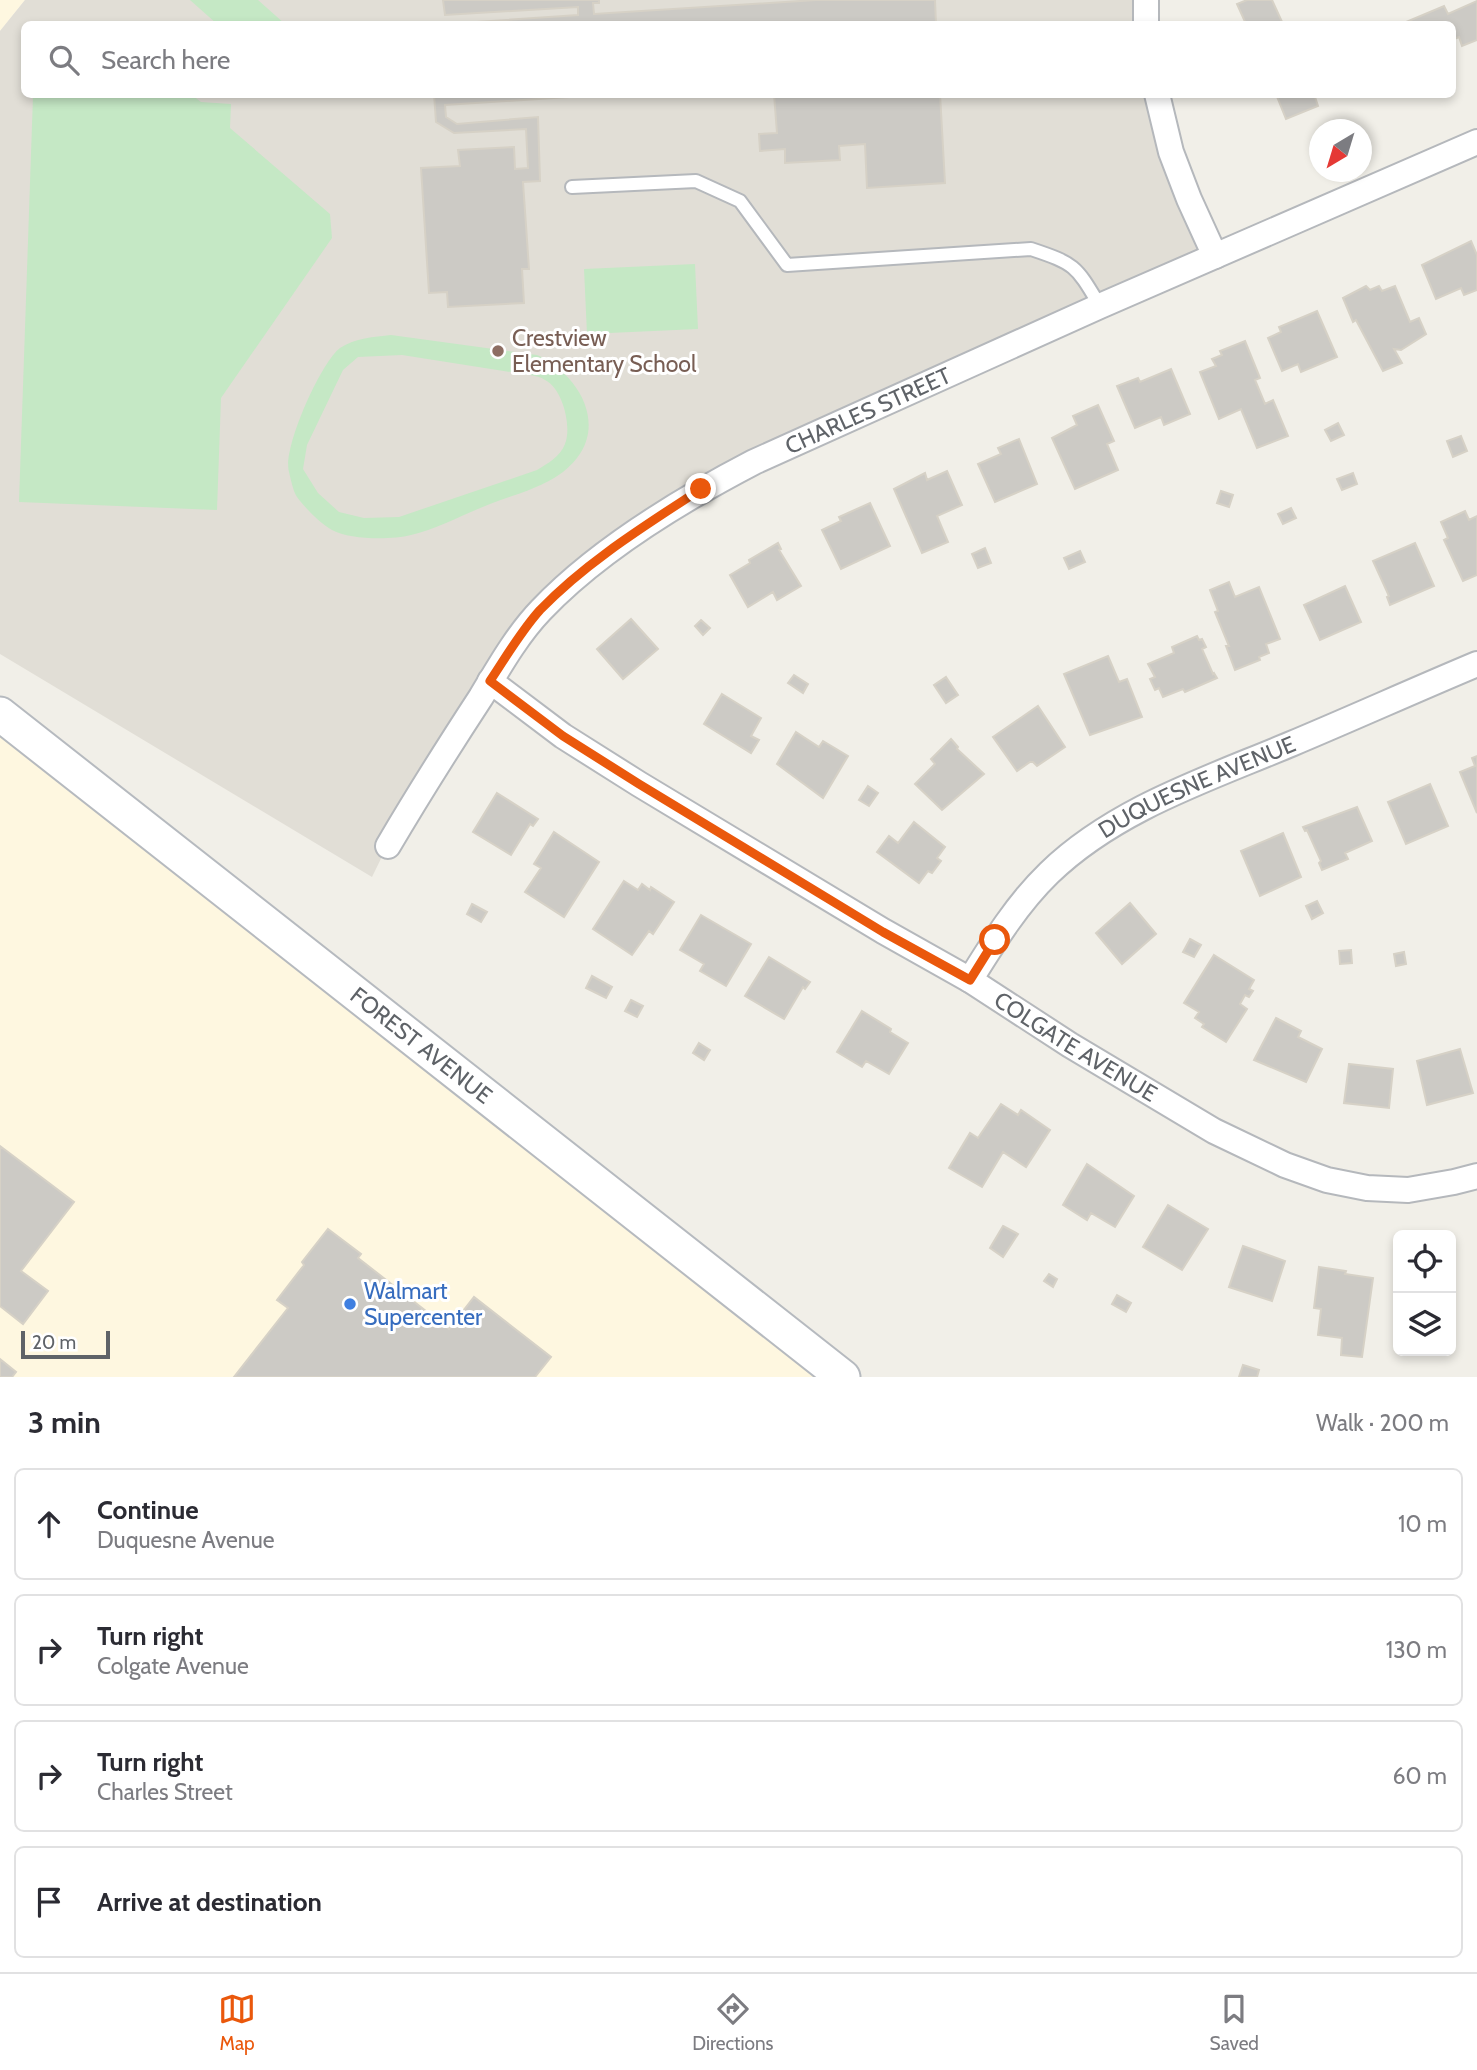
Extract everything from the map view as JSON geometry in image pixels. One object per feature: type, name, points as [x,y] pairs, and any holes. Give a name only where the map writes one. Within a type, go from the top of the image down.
[{"type":"main road","name":"FOREST AVENUE","points":[[0,714],[844,1377]]},
{"type":"street","points":[[1146,0],[1146,21]]},
{"type":"street","points":[[1158,98],[1171,152],[1215,256]]},
{"type":"street","name":"CHARLES STREET","points":[[388,846],[490,681],[540,610],[570,583],[651,522],[701,489],[754,462],[1100,306],[1477,142]]},
{"type":"street","name":"DUQUESNE AVENUE","points":[[970,980],[1021,904],[1049,873],[1094,837],[1133,813],[1222,772],[1477,664]]},
{"type":"street","name":"COLGATE AVENUE","points":[[490,681],[563,736],[639,784],[883,932],[970,980],[1070,1045],[1214,1131],[1285,1165],[1327,1180],[1367,1188],[1408,1190],[1477,1176]]},
{"type":"lane","points":[[572,187],[695,181],[740,201],[787,265],[1031,249],[1065,261],[1079,271],[1100,306]]},
{"type":"shaded area","points":[[0,0],[25,0],[0,31]]},
{"type":"shaded area","name":"Crestview Elementary School","points":[[25,0],[1147,0],[1148,21],[21,21],[21,98],[1158,98],[1218,257],[615,541],[438,742],[372,877],[0,654],[0,31]]},
{"type":"shaded area","points":[[0,714],[843,1377],[0,1377]]},
{"type":"green space","points":[[190,0],[258,0],[282,21],[214,21]]},
{"type":"green space","points":[[33,98],[196,98],[201,102],[231,104],[230,128],[330,214],[332,238],[221,398],[217,510],[19,502]]},
{"type":"green space","points":[[695,264],[698,329],[587,334],[584,269]]},
{"type":"green space","points":[[391,335],[537,355],[551,362],[574,384],[587,412],[589,428],[577,458],[559,475],[537,487],[421,532],[403,537],[371,538],[349,536],[332,530],[313,515],[296,495],[289,472],[291,445],[314,387],[332,356],[352,342]],"holes":[[[402,355],[543,379],[557,391],[564,409],[567,437],[560,453],[537,470],[399,517],[364,518],[339,512],[318,493],[303,469],[307,445],[343,370],[358,357]]]},
{"type":"building","points":[[443,0],[599,0],[599,3],[593,3],[594,14],[816,0],[935,0],[936,21],[490,21],[578,15],[578,7],[445,15]]},
{"type":"building","points":[[1247,0],[1272,0],[1282,21],[1245,21],[1237,4]]},
{"type":"building","points":[[1477,1],[1477,40],[1462,46],[1459,37],[1456,38],[1456,21],[1408,21],[1444,6],[1448,14]]},
{"type":"building","points":[[434,98],[553,98],[445,105],[446,117],[457,124],[538,117],[540,181],[523,182],[529,269],[522,269],[524,303],[448,307],[447,292],[429,293],[421,168],[460,166],[458,150],[514,147],[515,169],[528,168],[526,129],[454,133],[436,122]]},
{"type":"building","points":[[774,98],[940,98],[945,183],[867,188],[865,144],[839,146],[840,160],[785,163],[785,149],[760,151],[759,134],[777,133]]},
{"type":"building","points":[[1278,98],[1315,98],[1318,106],[1286,119]]},
{"type":"building","points":[[1471,241],[1477,255],[1477,290],[1464,295],[1461,288],[1436,299],[1422,265]]},
{"type":"building","points":[[1366,286],[1370,290],[1379,286],[1382,291],[1395,286],[1410,322],[1419,318],[1426,334],[1401,350],[1394,349],[1402,363],[1383,371],[1356,320],[1353,322],[1343,298]]},
{"type":"building","points":[[1317,311],[1337,357],[1301,372],[1298,364],[1282,371],[1268,338],[1281,332],[1279,327]]},
{"type":"building","points":[[1245,341],[1260,378],[1255,380],[1265,404],[1273,400],[1288,436],[1257,448],[1241,409],[1219,419],[1200,372],[1216,366],[1212,359],[1222,355],[1220,351]]},
{"type":"building","points":[[1171,369],[1190,414],[1164,425],[1161,417],[1135,428],[1117,386],[1138,378],[1140,382]]},
{"type":"building","points":[[1098,405],[1114,441],[1107,444],[1118,470],[1075,489],[1052,438],[1077,425],[1073,416]]},
{"type":"building","points":[[1338,423],[1344,435],[1331,441],[1325,430]]},
{"type":"building","points":[[1461,436],[1467,451],[1453,457],[1447,441]]},
{"type":"building","points":[[1019,439],[1037,484],[995,502],[978,464],[1001,454],[998,448]]},
{"type":"building","points":[[947,471],[962,505],[937,516],[948,542],[922,553],[894,489],[925,473],[927,480]]},
{"type":"building","points":[[1353,473],[1357,484],[1342,490],[1337,479]]},
{"type":"building","points":[[1221,491],[1233,495],[1229,507],[1217,503]]},
{"type":"building","points":[[870,503],[890,546],[841,569],[822,530],[841,521],[839,517]]},
{"type":"building","points":[[1291,508],[1296,518],[1283,524],[1278,514]]},
{"type":"building","points":[[1465,511],[1469,520],[1477,516],[1477,575],[1463,581],[1444,540],[1448,538],[1441,522]]},
{"type":"building","points":[[778,543],[781,549],[779,550],[801,586],[777,600],[773,592],[748,607],[730,575]]},
{"type":"building","points":[[1415,543],[1434,586],[1390,605],[1389,596],[1373,561]]},
{"type":"building","points":[[985,548],[991,563],[978,568],[972,554]]},
{"type":"building","points":[[1080,551],[1085,562],[1069,569],[1064,558]]},
{"type":"building","points":[[1229,582],[1235,597],[1259,587],[1280,639],[1266,644],[1269,653],[1259,657],[1260,660],[1235,670],[1210,590]]},
{"type":"building","points":[[1345,586],[1361,622],[1320,640],[1304,605]]},
{"type":"building","points":[[631,619],[658,649],[623,679],[597,649]]},
{"type":"building","points":[[701,620],[710,628],[703,635],[695,626]]},
{"type":"building","points":[[1197,636],[1206,647],[1202,649],[1217,678],[1185,692],[1183,689],[1163,697],[1159,688],[1155,690],[1150,679],[1155,677],[1148,664],[1174,653],[1172,647]]},
{"type":"building","points":[[1108,656],[1119,682],[1127,679],[1142,717],[1090,735],[1064,674]]},
{"type":"building","points":[[794,675],[808,684],[803,693],[788,683]]},
{"type":"building","points":[[946,677],[958,695],[946,703],[934,685]]},
{"type":"building","points":[[722,694],[761,718],[751,736],[759,740],[751,753],[704,724]]},
{"type":"building","points":[[1038,706],[1065,747],[1037,766],[1030,762],[1017,771],[993,737]]},
{"type":"building","points":[[796,732],[819,747],[823,741],[848,756],[823,798],[777,764]]},
{"type":"building","points":[[951,739],[957,749],[984,774],[942,810],[915,784],[935,764],[931,759]]},
{"type":"building","points":[[1477,756],[1477,813],[1460,772],[1475,766],[1472,758]]},
{"type":"building","points":[[1430,784],[1448,826],[1406,844],[1388,802]]},
{"type":"building","points":[[868,786],[878,793],[869,806],[859,800]]},
{"type":"building","points":[[497,793],[538,819],[533,826],[530,824],[511,855],[473,832]]},
{"type":"building","points":[[1357,807],[1372,841],[1345,853],[1348,859],[1322,870],[1319,863],[1321,861],[1307,830],[1303,827]]},
{"type":"building","points":[[914,822],[945,847],[937,858],[941,861],[932,873],[928,871],[919,883],[877,852],[889,836],[898,843]]},
{"type":"building","points":[[554,832],[599,862],[564,917],[525,892],[541,868],[534,864]]},
{"type":"building","points":[[1283,833],[1301,877],[1260,896],[1241,851]]},
{"type":"building","points":[[624,881],[638,890],[642,884],[650,890],[651,887],[674,902],[653,934],[649,931],[632,955],[593,929]]},
{"type":"building","points":[[1317,901],[1323,913],[1312,919],[1306,906]]},
{"type":"building","points":[[1130,903],[1156,934],[1122,964],[1096,933]]},
{"type":"building","points":[[472,904],[487,912],[481,922],[467,914]]},
{"type":"building","points":[[701,915],[751,944],[726,986],[700,971],[704,964],[680,950]]},
{"type":"building","points":[[1190,939],[1201,945],[1194,957],[1183,952]]},
{"type":"building","points":[[1351,950],[1352,963],[1340,964],[1339,951]]},
{"type":"building","points":[[1404,952],[1406,964],[1396,966],[1394,954]]},
{"type":"building","points":[[1214,955],[1254,980],[1249,989],[1253,991],[1249,997],[1245,995],[1240,1004],[1247,1009],[1226,1042],[1202,1027],[1204,1024],[1195,1018],[1199,1012],[1184,1003]]},
{"type":"building","points":[[769,957],[810,982],[805,989],[803,987],[784,1019],[745,996]]},
{"type":"building","points":[[592,976],[612,987],[606,998],[586,988]]},
{"type":"building","points":[[631,1000],[643,1006],[637,1017],[625,1011]]},
{"type":"building","points":[[862,1011],[908,1043],[889,1074],[866,1061],[862,1067],[837,1052]]},
{"type":"building","points":[[1276,1018],[1301,1031],[1298,1037],[1322,1049],[1306,1082],[1254,1060]]},
{"type":"building","points":[[699,1043],[710,1050],[704,1060],[693,1053]]},
{"type":"building","points":[[1460,1049],[1473,1093],[1427,1105],[1417,1061]]},
{"type":"building","points":[[1349,1064],[1393,1069],[1389,1108],[1344,1103]]},
{"type":"building","points":[[1001,1104],[1018,1115],[1021,1110],[1050,1130],[1026,1167],[1003,1152],[982,1187],[949,1168],[970,1133],[978,1138]]},
{"type":"building","points":[[0,1146],[74,1202],[21,1271],[48,1291],[23,1324],[0,1306]]},
{"type":"building","points":[[1087,1164],[1134,1196],[1115,1227],[1091,1213],[1087,1220],[1063,1205]]},
{"type":"building","points":[[1168,1205],[1208,1229],[1182,1270],[1143,1247]]},
{"type":"building","points":[[1003,1226],[1018,1234],[1003,1257],[990,1248]]},
{"type":"building","name":"Walmart Supercenter","points":[[328,1229],[361,1254],[358,1258],[449,1329],[474,1297],[551,1357],[535,1377],[234,1377],[288,1308],[277,1300]]},
{"type":"building","points":[[1243,1246],[1285,1261],[1272,1301],[1229,1287]]},
{"type":"building","points":[[1319,1267],[1373,1278],[1362,1357],[1341,1355],[1342,1338],[1318,1335],[1321,1309],[1314,1308]]},
{"type":"building","points":[[1049,1274],[1057,1279],[1053,1287],[1044,1281]]},
{"type":"building","points":[[1117,1295],[1131,1303],[1126,1312],[1112,1304]]},
{"type":"building","points":[[0,1359],[16,1372],[12,1377],[0,1377]]},
{"type":"building","points":[[1243,1365],[1259,1370],[1257,1377],[1239,1377]]},
{"type":"place","name":"Crestview Elementary School","points":[[498,351]]},
{"type":"place","name":"Walmart Supercenter","points":[[350,1304]]},
{"type":"route","points":[[701,489],[579,574],[540,610],[490,681],[563,736],[639,784],[883,932],[970,980],[995,940]]}]
